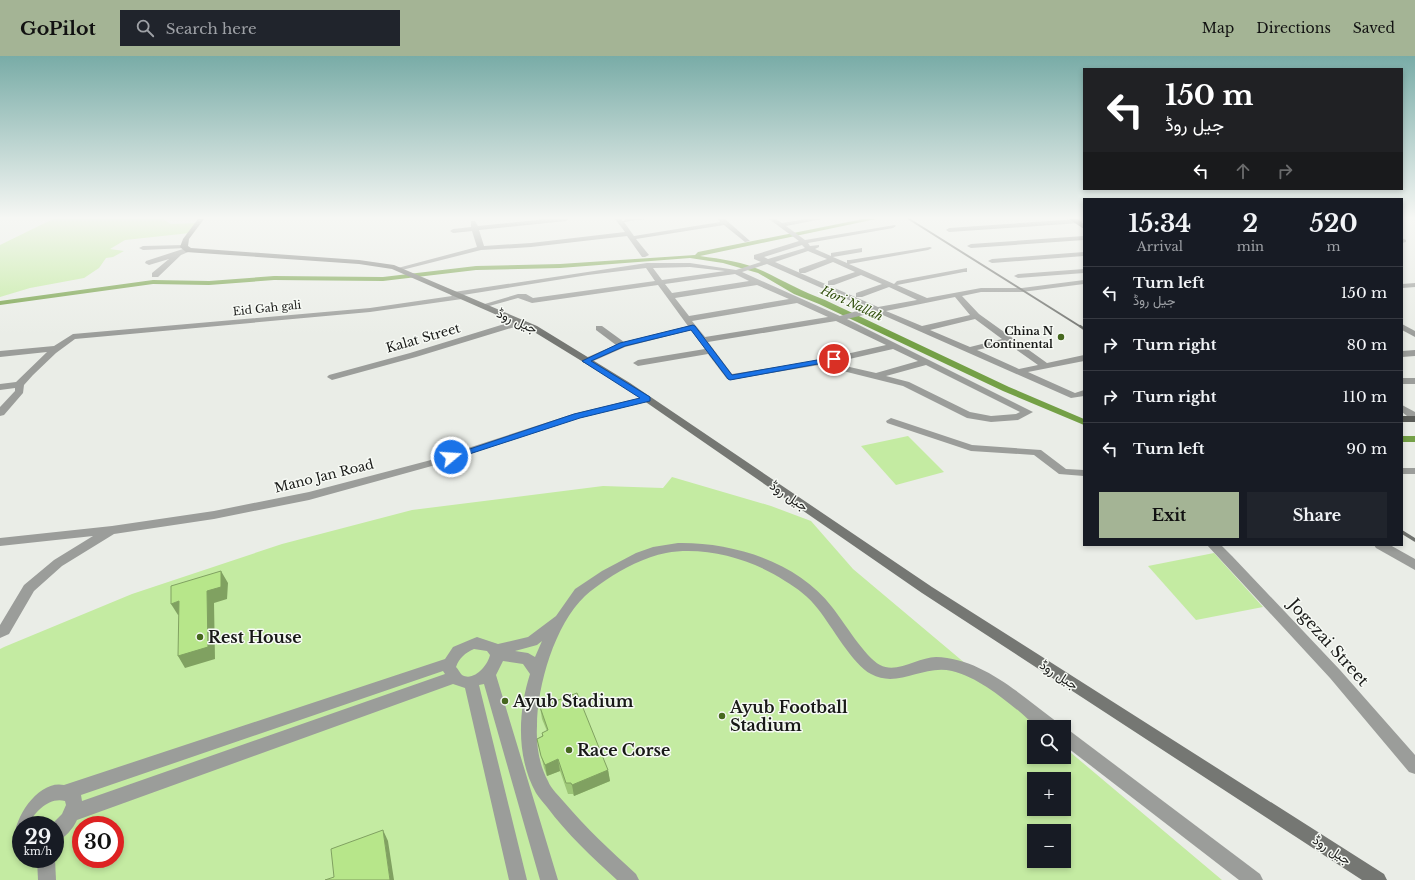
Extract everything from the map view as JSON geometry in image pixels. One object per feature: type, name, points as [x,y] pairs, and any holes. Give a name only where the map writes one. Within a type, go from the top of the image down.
[{"type":"main road","name":"جیل روڈ","points":[[293,257],[388,265],[521,322],[545,334],[647,399],[926,590],[1378,880]]},
{"type":"street","points":[[149,263],[164,257]]},
{"type":"street","points":[[155,275],[175,257]]},
{"type":"street","points":[[398,269],[444,257]]},
{"type":"street","points":[[761,257],[1017,372],[1074,396],[1083,393]]},
{"type":"street","points":[[482,306],[518,296],[523,296],[528,301],[532,301],[740,271],[778,257]]},
{"type":"street","points":[[850,262],[875,257]]},
{"type":"street","points":[[992,261],[1039,257]]},
{"type":"street","points":[[833,258],[859,273],[924,300]]},
{"type":"street","points":[[802,271],[833,258],[850,262],[933,298]]},
{"type":"street","points":[[647,265],[730,377],[819,362],[894,346]]},
{"type":"street","name":"Eid Gah gali","points":[[56,348],[73,337],[370,310],[647,265],[714,266],[740,271],[758,282],[840,318],[1028,412],[1018,417],[991,419],[968,415],[906,384],[877,376]]},
{"type":"street","points":[[897,283],[964,270]]},
{"type":"street","points":[[1018,276],[1083,271]]},
{"type":"street","points":[[831,283],[859,273]]},
{"type":"street","points":[[670,296],[758,282]]},
{"type":"street","points":[[703,340],[840,318],[876,309],[889,308],[933,298],[981,290],[1022,290],[1083,282]]},
{"type":"street","points":[[859,295],[888,285]]},
{"type":"street","points":[[1403,286],[1415,285]]},
{"type":"street","points":[[956,294],[976,316],[1007,340],[1044,365]]},
{"type":"street","points":[[687,319],[798,300]]},
{"type":"street","points":[[922,329],[976,316]]},
{"type":"street","name":"Kalat Street","points":[[332,376],[413,355],[521,322]]},
{"type":"street","points":[[586,361],[622,345],[693,327]]},
{"type":"street","points":[[599,328],[622,345]]},
{"type":"street","points":[[1403,328],[1415,334]]},
{"type":"street","points":[[974,348],[1007,340]]},
{"type":"street","points":[[0,354],[56,348]]},
{"type":"street","points":[[0,387],[18,385],[56,348]]},
{"type":"street","points":[[638,363],[711,351]]},
{"type":"street","points":[[1403,354],[1415,353]]},
{"type":"street","points":[[1017,372],[1044,365],[1083,358]]},
{"type":"street","points":[[819,362],[877,376],[926,362]]},
{"type":"street","points":[[1403,381],[1415,381]]},
{"type":"street","points":[[0,413],[20,391],[18,385]]},
{"type":"street","name":"Mano Jan Road","points":[[0,542],[112,530],[214,515],[309,496],[435,462],[577,416],[647,399]]},
{"type":"street","points":[[891,421],[971,448],[1037,452],[1063,472],[1083,473]]},
{"type":"street","points":[[1403,471],[1415,471]]},
{"type":"street","points":[[0,633],[29,588],[58,563],[112,530]]},
{"type":"street","name":"Jogezai Street","points":[[1214,546],[1228,558],[1335,674],[1415,766]]},
{"type":"street","points":[[1382,546],[1415,565]]},
{"type":"street","points":[[630,880],[565,816],[541,787],[530,752],[529,702],[540,662],[562,617],[580,592],[618,566],[652,552],[688,547],[721,550],[758,561],[791,578],[814,596],[874,670],[891,675],[934,663],[953,666],[978,674],[1041,720]]},
{"type":"street","points":[[496,652],[532,641],[562,617]]},
{"type":"street","points":[[518,880],[458,674],[456,652],[469,645],[484,644],[496,652],[528,658],[537,673]]},
{"type":"street","points":[[488,674],[496,664],[496,652]]},
{"type":"street","points":[[73,812],[458,674]]},
{"type":"street","points":[[15,816],[25,805],[42,796],[58,791],[67,792],[458,674],[488,674]]},
{"type":"street","points":[[488,674],[549,880]]},
{"type":"street","points":[[1071,741],[1254,880]]},
{"type":"street","points":[[64,824],[73,812],[75,800],[72,795],[67,792]]},
{"type":"street","points":[[12,821],[7,832],[8,840],[12,843]]},
{"type":"street","points":[[46,868],[47,880]]},
{"type":"green space","points":[[0,257],[110,257],[106,258],[99,268],[84,278],[30,288],[0,297]]},
{"type":"green space","points":[[908,436],[944,472],[896,485],[861,446]]},
{"type":"green space","name":"Ayub Stadium","points":[[672,477],[771,506],[811,521],[853,569],[1033,720],[1027,720],[1027,764],[1071,764],[1071,753],[1222,880],[0,880],[0,649],[132,594],[282,544],[412,510],[603,486],[663,488]]},
{"type":"green space","points":[[1214,553],[1263,607],[1196,620],[1148,566]]},
{"type":"building","points":[[221,571],[221,587],[207,591],[208,647],[178,656],[179,601],[171,604],[171,586]]},
{"type":"building","name":"Race Corse","points":[[577,693],[608,770],[572,785],[571,783],[566,783],[558,759],[545,765],[537,739],[543,736],[542,733],[548,730],[540,707]]},
{"type":"building","points":[[383,830],[390,880],[325,880],[334,877],[331,849]]},
{"type":"waterway","name":"Hori Nallah","points":[[0,303],[122,285],[153,282],[209,283],[274,278],[383,279],[476,268],[560,266],[671,257]]},
{"type":"waterway","name":"Hori Nallah","points":[[700,257],[724,261],[760,272],[797,292],[822,302],[1006,389],[1083,422]]},
{"type":"waterway","name":"Hori Nallah","points":[[1403,439],[1415,439]]},
{"type":"railway","points":[[970,257],[1081,327]]},
{"type":"railway","points":[[1403,533],[1415,540]]},
{"type":"place","name":"China N Continental","points":[[1061,337]]},
{"type":"place","name":"Rest House","points":[[200,637]]},
{"type":"place","name":"Ayub Stadium","points":[[505,701]]},
{"type":"place","name":"Ayub Football Stadium","points":[[722,716]]},
{"type":"place","name":"Race Corse","points":[[569,750]]},
{"type":"route","points":[[451,457],[577,416],[647,399],[627,385],[586,361],[622,345],[693,327],[730,377],[834,359]]}]
